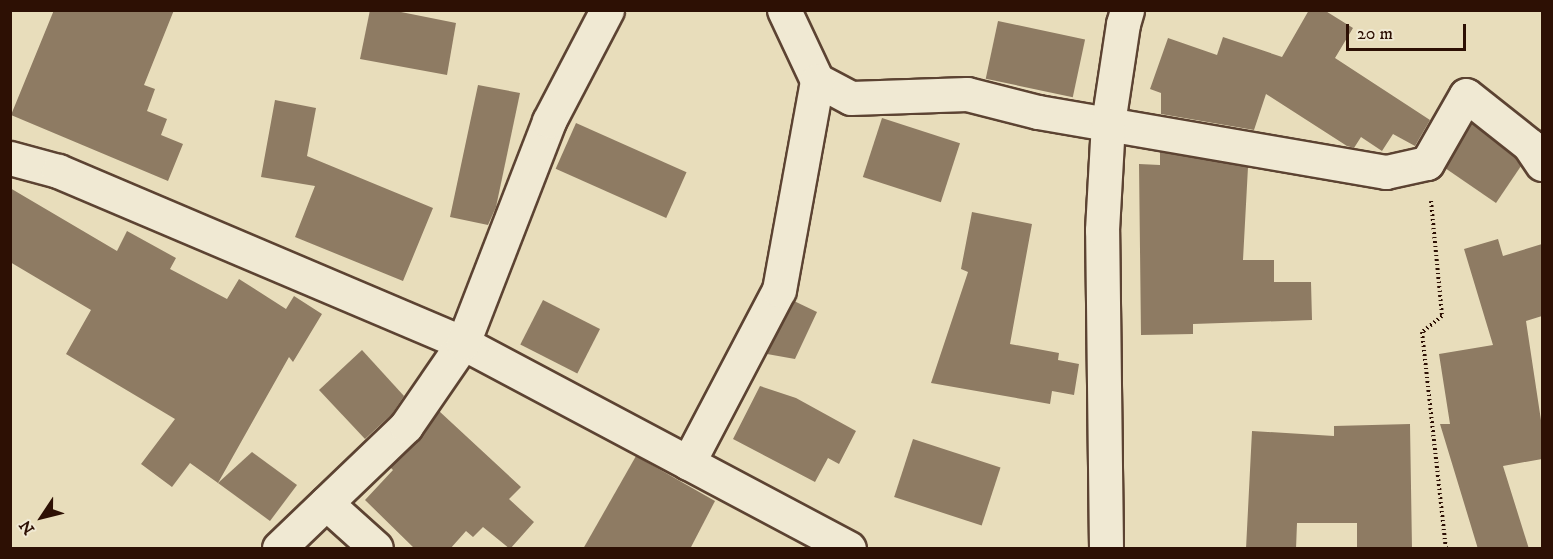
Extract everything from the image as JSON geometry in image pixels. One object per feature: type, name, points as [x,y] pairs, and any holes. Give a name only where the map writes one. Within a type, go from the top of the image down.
[{"type":"street","points":[[279,549],[406,426],[463,343],[549,121],[607,10]]},
{"type":"street","points":[[688,463],[779,290],[817,80],[784,10]]},
{"type":"street","points":[[1106,549],[1102,230],[1108,123],[1122,24],[1127,10]]},
{"type":"street","points":[[817,80],[851,98],[967,94],[1038,112],[1386,172],[1427,163],[1466,95],[1529,145],[1542,164]]},
{"type":"street","points":[[10,158],[58,171],[463,343],[849,549]]},
{"type":"street","points":[[326,503],[376,549]]},
{"type":"path","points":[[1427,163],[1442,316],[1422,332],[1446,549]]},
{"type":"building","points":[[54,10],[174,10],[144,85],[155,89],[147,111],[167,119],[161,135],[183,144],[168,181],[11,115]]},
{"type":"building","points":[[370,10],[391,10],[456,23],[447,75],[360,59]]},
{"type":"building","points":[[1309,10],[1324,10],[1353,28],[1335,58],[1430,120],[1415,146],[1393,134],[1382,151],[1361,137],[1354,148],[1347,146],[1266,94],[1254,130],[1161,114],[1161,93],[1150,89],[1168,38],[1217,55],[1223,37],[1282,57]]},
{"type":"building","points":[[998,21],[1085,40],[1073,97],[986,79]]},
{"type":"building","points":[[478,85],[520,93],[496,207],[488,225],[450,217]]},
{"type":"building","points":[[275,100],[316,108],[307,156],[433,208],[403,281],[295,237],[315,186],[261,177]]},
{"type":"building","points":[[882,118],[960,143],[941,202],[863,177]]},
{"type":"building","points":[[576,123],[687,172],[666,218],[556,169]]},
{"type":"building","points":[[1472,123],[1515,158],[1521,166],[1496,203],[1445,168]]},
{"type":"building","points":[[1160,152],[1248,167],[1243,260],[1274,260],[1274,282],[1311,282],[1312,320],[1193,324],[1193,334],[1141,335],[1139,164],[1160,165]]},
{"type":"building","points":[[10,188],[117,251],[127,231],[176,258],[170,269],[227,299],[239,279],[286,309],[294,296],[322,314],[293,362],[289,357],[218,483],[190,463],[172,487],[141,464],[175,419],[66,354],[91,310],[10,262]]},
{"type":"building","points":[[972,212],[1032,224],[1010,344],[1059,353],[1058,360],[1079,364],[1074,395],[1052,391],[1050,404],[931,383],[968,272],[961,269]]},
{"type":"building","points":[[1498,239],[1503,256],[1542,244],[1542,316],[1526,321],[1542,427],[1542,459],[1503,466],[1529,549],[1478,549],[1440,424],[1450,424],[1439,354],[1493,345],[1464,249]]},
{"type":"building","points":[[543,300],[600,329],[577,374],[520,345]]},
{"type":"building","points":[[794,301],[817,312],[795,359],[767,354]]},
{"type":"building","points":[[362,350],[404,396],[392,414],[365,439],[319,390]]},
{"type":"building","points":[[760,386],[796,398],[856,431],[839,464],[828,458],[815,482],[733,439]]},
{"type":"building","points":[[439,411],[521,487],[509,499],[534,522],[510,549],[483,527],[473,537],[466,531],[450,549],[415,549],[365,500],[393,470],[390,467],[421,437]]},
{"type":"building","points":[[1410,424],[1412,549],[1357,549],[1357,523],[1297,523],[1296,549],[1246,549],[1252,431],[1334,436],[1334,426]]},
{"type":"building","points":[[913,439],[1000,467],[982,525],[894,497]]},
{"type":"building","points":[[252,452],[297,485],[270,521],[218,483]]},
{"type":"building","points":[[636,456],[715,501],[690,549],[583,549]]}]
